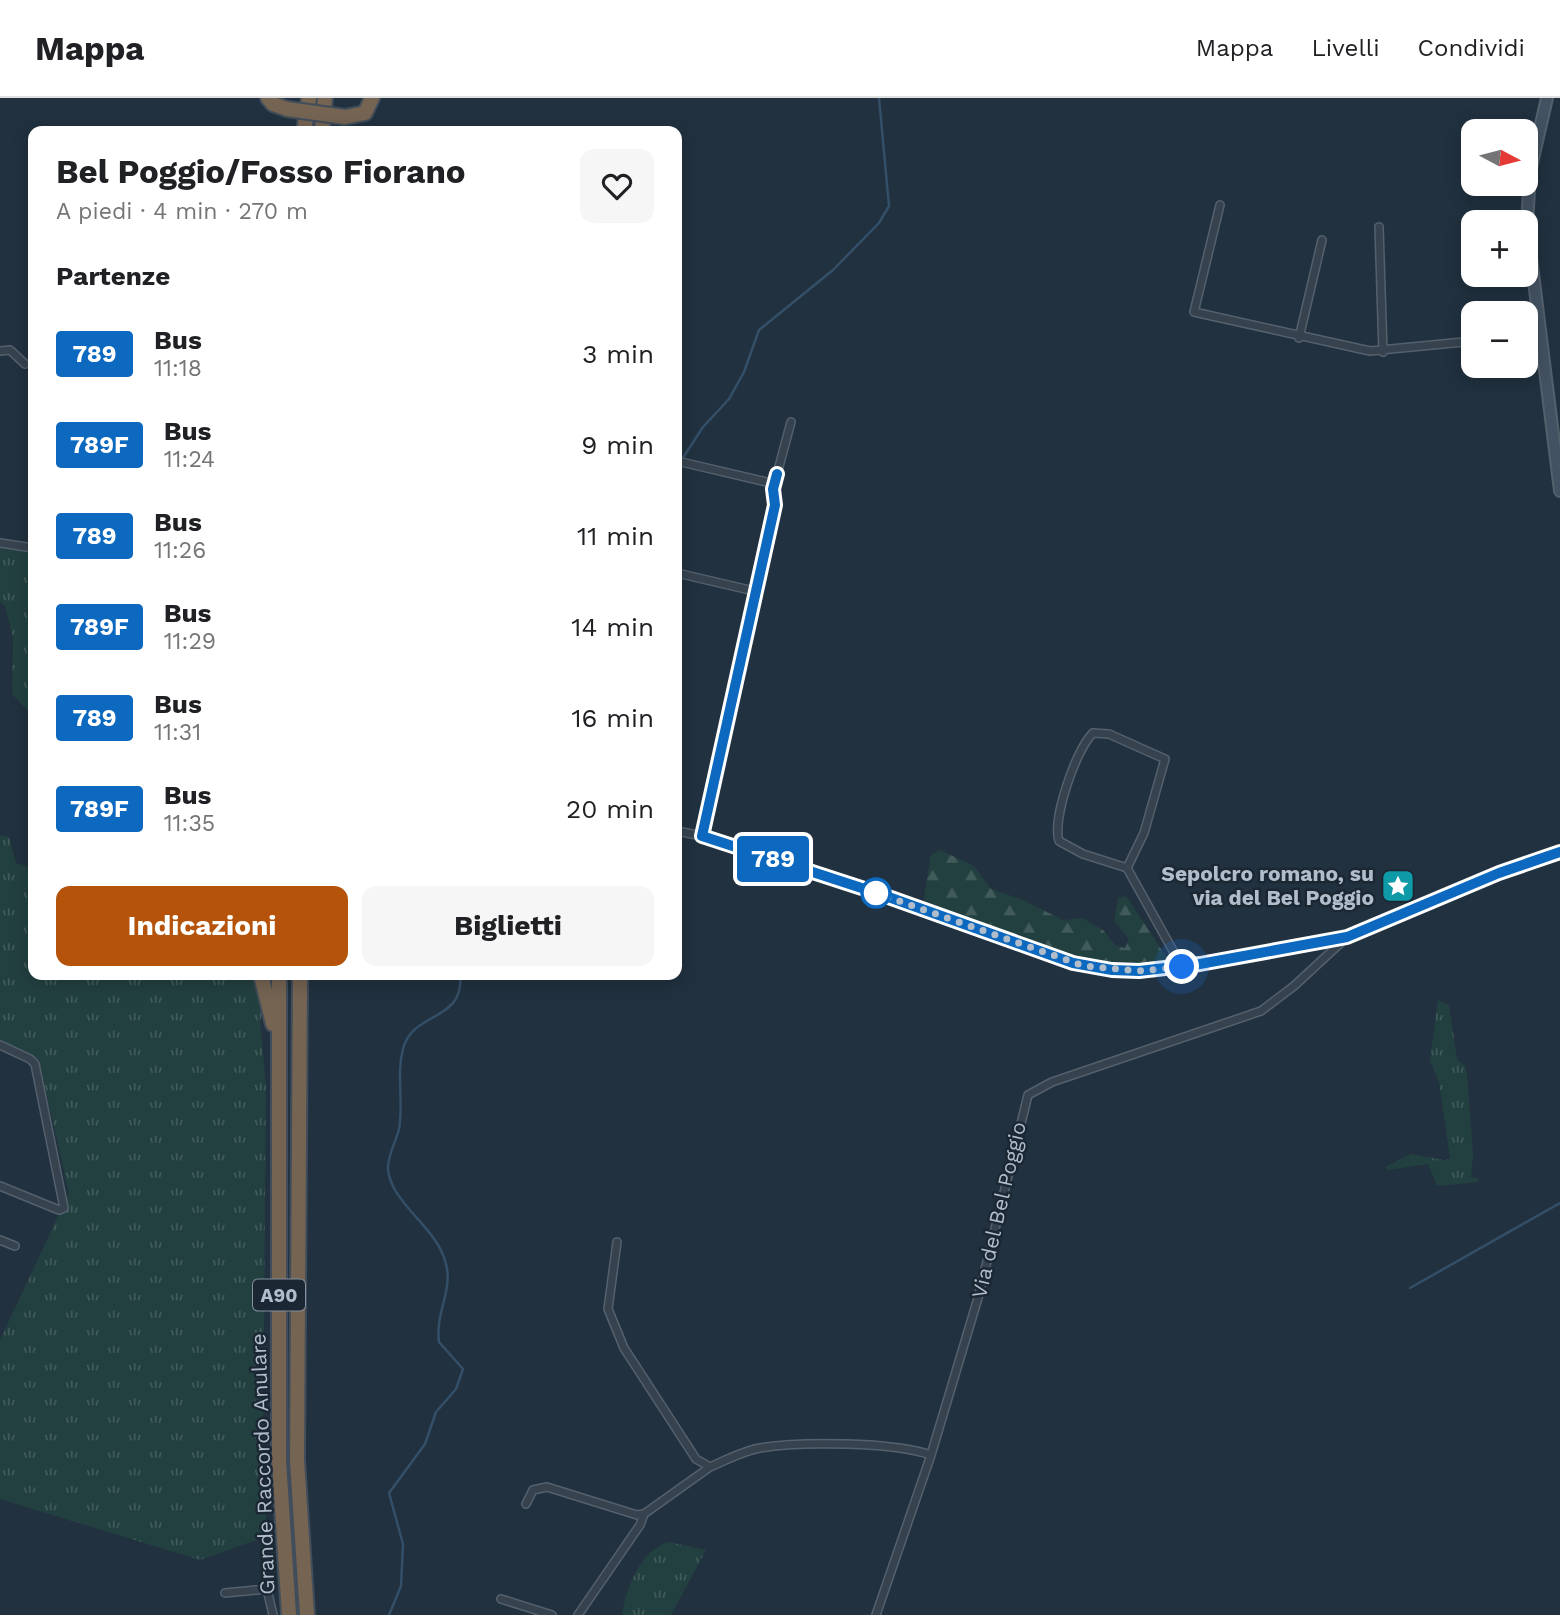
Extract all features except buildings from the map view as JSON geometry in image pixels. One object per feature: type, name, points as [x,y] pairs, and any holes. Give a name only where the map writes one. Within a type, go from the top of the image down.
[{"type":"highway","points":[[268,98],[274,104],[287,109],[345,117],[365,113],[372,98]]},
{"type":"highway","points":[[305,126],[309,98]]},
{"type":"highway","points":[[322,126],[325,98]]},
{"type":"highway","points":[[262,980],[272,1023],[278,1087]]},
{"type":"highway","name":"Grande Raccordo Anulare","points":[[279,980],[279,1461],[289,1615]]},
{"type":"highway","name":"Grande Raccordo Anulare","points":[[299,980],[297,1460],[307,1615]]},
{"type":"street","points":[[1547,98],[1534,151],[1527,218],[1557,448],[1560,491]]},
{"type":"street","points":[[1220,205],[1194,312],[1299,338],[1383,352],[1461,343]]},
{"type":"street","points":[[1379,227],[1383,352]]},
{"type":"street","points":[[1299,338],[1322,240]]},
{"type":"street","points":[[0,351],[10,350],[25,364]]},
{"type":"street","points":[[769,528],[775,505],[773,489],[790,422]]},
{"type":"street","points":[[682,462],[767,482],[773,489]]},
{"type":"street","points":[[0,543],[28,547]]},
{"type":"street","points":[[682,574],[754,591],[702,836]]},
{"type":"street","points":[[1127,868],[1144,833],[1165,759],[1109,734],[1093,733],[1080,750],[1058,818],[1057,835],[1063,845],[1127,868],[1182,967]]},
{"type":"street","points":[[682,832],[702,836],[1084,966],[1139,971],[1182,967],[1347,937],[1499,873],[1560,852]]},
{"type":"street","name":"Via del Bel Poggio","points":[[931,1455],[978,1298],[1028,1095],[1052,1082],[1261,1011],[1294,986],[1347,937]]},
{"type":"street","points":[[0,1045],[30,1059],[36,1067],[64,1208],[58,1210],[0,1186]]},
{"type":"street","points":[[0,1240],[15,1247]]},
{"type":"street","points":[[617,1242],[608,1309],[624,1348],[696,1459],[710,1467]]},
{"type":"street","points":[[578,1615],[640,1525],[644,1514],[710,1467],[757,1448],[786,1444],[875,1447],[931,1455],[876,1615]]},
{"type":"street","points":[[526,1504],[533,1490],[547,1486],[628,1513],[644,1514]]},
{"type":"street","points":[[225,1592],[267,1589],[273,1615]]},
{"type":"street","points":[[502,1599],[552,1615]]},
{"type":"green space","points":[[20,542],[28,545],[28,711],[12,694],[13,637],[5,606],[0,602],[0,543]]},
{"type":"green space","points":[[0,835],[9,837],[16,863],[28,867],[28,980],[259,980],[267,995],[260,1022],[266,1086],[263,1461],[267,1536],[200,1560],[0,1499],[0,1340],[69,1193],[39,1060],[0,1042]]},
{"type":"green space","points":[[940,850],[974,866],[991,889],[1023,900],[1063,920],[1082,918],[1103,930],[1115,945],[1125,948],[1129,939],[1114,921],[1118,898],[1126,896],[1167,958],[1166,962],[1146,968],[1084,960],[1011,938],[926,906],[924,897],[931,855]]},
{"type":"green space","points":[[1438,1000],[1449,1005],[1457,1059],[1465,1066],[1467,1074],[1473,1155],[1471,1177],[1479,1179],[1479,1182],[1437,1186],[1428,1164],[1388,1170],[1385,1167],[1411,1154],[1444,1160],[1450,1158],[1439,1082],[1430,1061]]},
{"type":"green space","points":[[669,1542],[706,1550],[671,1615],[622,1615],[636,1571],[650,1553]]},
{"type":"waterway","points":[[682,459],[703,427],[729,399],[744,372],[759,330],[833,270],[879,223],[889,206],[879,98]]},
{"type":"waterway","points":[[389,1615],[401,1586],[403,1544],[389,1493],[425,1444],[436,1412],[456,1389],[463,1369],[439,1342],[439,1321],[448,1274],[442,1253],[431,1234],[395,1190],[388,1165],[399,1129],[403,1049],[416,1028],[447,1009],[454,1001],[460,980]]},
{"type":"waterway","points":[[1410,1288],[1560,1203]]},
{"type":"tunnel","points":[[754,591],[769,528]]},
{"type":"bus line","name":"789","points":[[777,474],[773,489],[775,505],[702,836],[880,894],[1073,963],[1112,970],[1139,971],[1182,967],[1347,937],[1499,873],[1560,852]]},
{"type":"place","name":"Sepolcro romano, su via del Bel Poggio","points":[[1398,886]]},
{"type":"route","points":[[876,893],[1084,966],[1139,971],[1182,967]]}]
